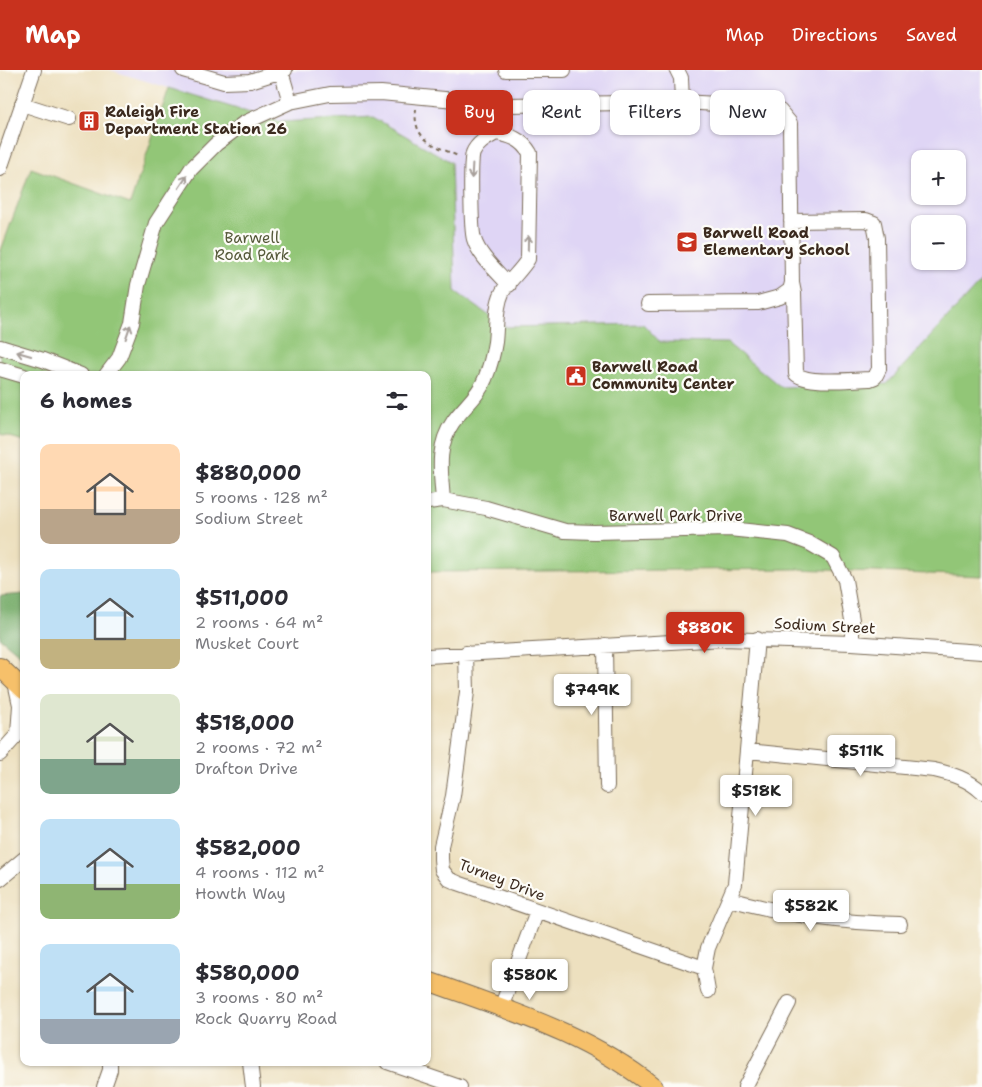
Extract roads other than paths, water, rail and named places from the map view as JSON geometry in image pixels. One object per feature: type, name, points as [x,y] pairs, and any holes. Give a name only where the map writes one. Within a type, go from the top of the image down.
[{"type":"main road","points":[[0,667],[19,686]]},
{"type":"main road","points":[[431,982],[569,1034],[605,1052],[654,1087]]},
{"type":"street","points":[[0,169],[34,70]]},
{"type":"street","points":[[183,70],[224,82],[250,81],[283,71],[290,102]]},
{"type":"street","points":[[506,70],[564,70]]},
{"type":"street","points":[[677,70],[681,78],[682,90]]},
{"type":"street","points":[[109,371],[119,358],[132,323],[138,285],[156,223],[191,169],[216,144],[244,123],[290,102],[330,94],[381,93],[508,105],[610,103]]},
{"type":"street","points":[[700,103],[771,108],[785,116],[790,123],[791,221],[792,283],[794,292],[796,374],[803,378],[818,380],[870,379],[875,377],[879,368],[877,238],[874,223],[866,220],[791,221]]},
{"type":"street","points":[[22,104],[69,119]]},
{"type":"street","points":[[443,500],[440,465],[442,442],[453,422],[470,404],[483,384],[491,362],[495,343],[497,311],[503,292],[509,285],[528,260],[530,153],[525,144],[514,137],[496,133],[481,142],[473,153],[471,186],[473,238],[481,252],[509,285]]},
{"type":"street","points":[[648,304],[758,303],[780,297],[790,290],[792,283]]},
{"type":"street","points":[[0,347],[71,371]]},
{"type":"street","points":[[0,369],[20,375]]},
{"type":"street","name":"Barwell Park Drive","points":[[431,502],[443,500],[486,508],[566,531],[729,529],[788,536],[809,543],[833,558],[846,580],[852,620],[852,643]]},
{"type":"street","name":"Sodium Street","points":[[431,656],[723,639],[852,643],[982,652]]},
{"type":"street","points":[[708,990],[704,968],[708,948],[735,884],[757,640]]},
{"type":"street","points":[[605,646],[607,786]]},
{"type":"street","name":"Turney Drive","points":[[466,654],[467,692],[453,796],[441,846],[442,870],[448,879],[704,968]]},
{"type":"street","points":[[19,686],[20,705]]},
{"type":"street","points":[[0,754],[20,734]]},
{"type":"street","points":[[748,751],[934,770],[954,774],[982,792]]},
{"type":"street","points":[[0,879],[20,862]]},
{"type":"street","points":[[728,899],[814,918],[866,924],[900,924]]},
{"type":"street","points":[[501,1008],[537,911]]},
{"type":"street","points":[[745,1087],[789,1003]]},
{"type":"street","points":[[104,1087],[110,1066]]},
{"type":"street","points":[[250,1066],[253,1087]]},
{"type":"street","points":[[399,1066],[460,1087]]},
{"type":"place","name":"Raleigh Fire Department Station 26","points":[[89,121]]},
{"type":"place","name":"Barwell Road Elementary School","points":[[687,242]]},
{"type":"place","name":"Barwell Road Community Center","points":[[576,376]]},
{"type":"park label","name":"Barwell Road Park","points":[[252,246]]}]
